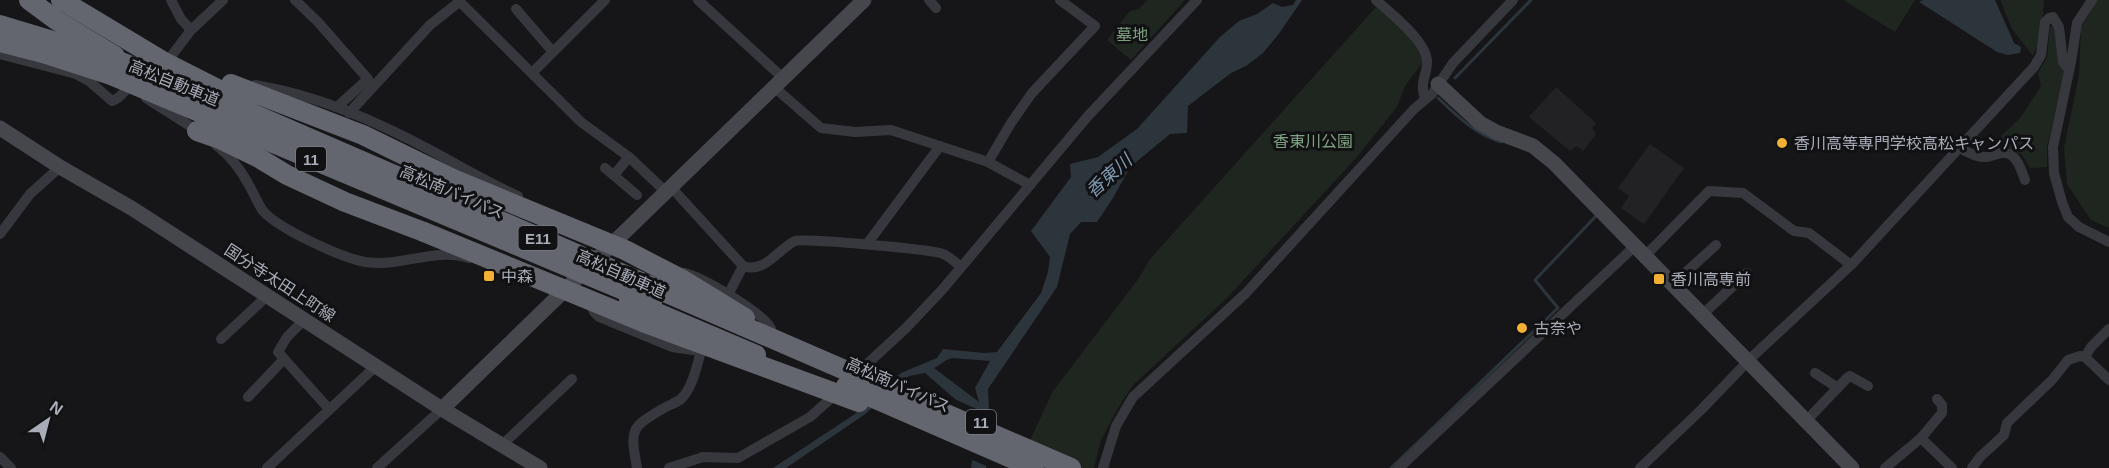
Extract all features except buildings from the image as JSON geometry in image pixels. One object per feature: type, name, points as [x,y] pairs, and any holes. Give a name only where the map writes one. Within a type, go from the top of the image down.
[{"type":"highway","name":"高松南バイパス","points":[[28,0],[150,78],[277,144],[575,279],[1024,468]]},
{"type":"highway","name":"高松南バイパス","points":[[61,0],[166,63],[253,107],[771,329],[1083,468]]},
{"type":"highway","name":"高松自動車道","points":[[0,25],[116,60],[251,113],[1071,468]]},
{"type":"highway","name":"高松自動車道","points":[[0,42],[111,75],[758,347],[1034,468]]},
{"type":"highway","points":[[166,63],[230,83],[363,135],[453,179],[625,250],[683,280],[808,356]]},
{"type":"highway","points":[[197,130],[220,139],[287,175],[345,202],[643,322],[884,412],[930,424]]},
{"type":"street","points":[[171,0],[191,30]]},
{"type":"street","points":[[166,63],[191,30],[223,0]]},
{"type":"street","points":[[295,0],[372,82]]},
{"type":"street","points":[[532,73],[605,0]]},
{"type":"street","points":[[698,0],[821,128],[855,132],[891,130],[988,162],[1030,185]]},
{"type":"street","points":[[377,468],[442,409],[864,0]]},
{"type":"street","points":[[988,162],[1032,93],[1095,26],[1060,0]]},
{"type":"street","points":[[669,468],[703,456],[738,458],[848,393],[870,373],[1088,116],[1197,0]]},
{"type":"street","points":[[1376,0],[1408,29],[1426,53],[1427,64],[1422,84],[1425,99]]},
{"type":"street","points":[[1103,468],[1116,426],[1133,397],[1246,293],[1432,94],[1453,63],[1513,0]]},
{"type":"street","points":[[2092,0],[2077,23],[2053,147],[2054,173],[2068,217],[2079,227],[2109,242]]},
{"type":"street","points":[[337,107],[372,82],[430,25],[459,1],[581,122],[669,189],[743,266],[751,269],[764,264],[796,240],[867,244],[943,254],[961,267]]},
{"type":"street","points":[[516,9],[553,52]]},
{"type":"street","points":[[1640,468],[1748,361],[1851,265],[2034,67],[2041,55],[2045,22],[2049,18],[2053,17],[2059,27],[2063,62],[2069,70]]},
{"type":"street","points":[[56,20],[77,43],[129,87],[197,130],[227,153],[237,165],[262,209],[285,229],[349,257],[364,261],[380,263],[429,255],[466,257],[557,297]]},
{"type":"street","points":[[0,54],[76,74],[111,101],[118,98],[129,87]]},
{"type":"street","points":[[350,113],[372,82]]},
{"type":"street","points":[[230,83],[276,89],[337,107],[420,145],[511,193],[585,226],[594,233],[599,256]]},
{"type":"street","points":[[1438,84],[1480,123],[1496,132],[1533,146],[1544,154],[1852,468]]},
{"type":"street","name":"国分寺太田上町線","points":[[0,128],[60,167],[133,209],[442,409],[540,468]]},
{"type":"street","points":[[867,244],[940,147]]},
{"type":"street","points":[[1959,148],[1985,157],[2004,152],[2017,161],[2025,180]]},
{"type":"street","points":[[629,157],[610,172],[637,195]]},
{"type":"street","points":[[0,234],[30,194],[60,167]]},
{"type":"street","points":[[1399,468],[1709,191],[1743,193],[1794,231],[1809,233],[1851,265]]},
{"type":"street","points":[[1672,284],[1716,245]]},
{"type":"street","points":[[728,295],[743,266]]},
{"type":"street","points":[[646,276],[652,273],[673,271],[688,273],[760,316],[771,329]]},
{"type":"street","points":[[1702,315],[1747,273]]},
{"type":"street","points":[[575,279],[594,312],[600,317],[672,346],[783,366]]},
{"type":"street","points":[[221,339],[267,296]]},
{"type":"street","points":[[304,320],[278,352],[329,409]]},
{"type":"street","points":[[2085,357],[2091,347],[2109,329]]},
{"type":"street","points":[[637,468],[632,443],[634,430],[641,422],[681,398],[690,385],[701,351]]},
{"type":"street","points":[[1972,468],[1980,457],[2004,435],[2007,423],[2052,380],[2068,360],[2080,356],[2085,357],[2109,380]]},
{"type":"street","points":[[248,397],[284,359]]},
{"type":"street","points":[[267,468],[375,366]]},
{"type":"street","points":[[1815,373],[1838,388]]},
{"type":"street","points":[[1806,421],[1850,376],[1868,386]]},
{"type":"street","points":[[501,446],[572,379]]},
{"type":"street","points":[[1885,468],[1921,438],[1942,413],[1942,405],[1937,399]]},
{"type":"street","points":[[1921,438],[1952,468]]},
{"type":"street","points":[[0,457],[11,468]]},
{"type":"shaded area","points":[[1556,87],[1596,123],[1592,128],[1596,134],[1583,151],[1577,146],[1570,151],[1529,117]]},
{"type":"shaded area","points":[[1650,144],[1684,168],[1644,224],[1621,208],[1629,196],[1618,188]]},
{"type":"green space","name":"墓地","points":[[1147,0],[1185,0],[1131,60],[1107,40],[1130,11],[1139,9]]},
{"type":"green space","points":[[1843,0],[1915,0],[1895,32]]},
{"type":"green space","points":[[2000,0],[2044,0],[2041,35],[2033,56],[2012,29]]},
{"type":"green space","points":[[2097,0],[2109,0],[2109,228],[2091,220],[2067,184],[2064,148],[2079,75],[2081,28]]},
{"type":"green space","name":"香東川公園","points":[[1376,7],[1411,38],[1423,62],[1405,86],[1397,107],[1356,158],[1227,298],[1133,385],[1101,440],[1094,468],[1017,468],[1053,391],[1139,278],[1150,259]]},
{"type":"green space","points":[[2054,26],[2064,74],[2047,147],[2047,167],[2030,168],[2022,155],[1995,142],[2021,117],[2041,86],[2038,73],[2047,57],[2050,27]]},
{"type":"water","name":"香東川","points":[[1296,0],[1302,0],[1263,53],[1246,66],[1231,73],[1188,106],[1187,133],[1170,134],[1130,167],[1097,222],[1081,222],[1070,234],[1057,287],[988,389],[986,468],[971,468],[978,419],[925,373],[909,376],[864,415],[786,468],[773,468],[855,414],[901,373],[937,358],[943,349],[997,352],[1041,293],[1050,257],[1031,231],[1071,177],[1070,164],[1098,157],[1137,129],[1220,37],[1239,21],[1257,14],[1273,3],[1282,7],[1293,5]],"holes":[[[952,358],[990,361],[975,388],[979,402],[934,368]]]},
{"type":"water","points":[[1923,0],[1995,0],[2014,43],[2021,47],[2020,53],[2008,55],[1997,52],[1919,2]]},
{"type":"pier","points":[[950,397],[992,416],[989,467],[970,459],[975,420]]},
{"type":"waterway","points":[[1455,78],[1531,0]]},
{"type":"waterway","points":[[1438,98],[1459,118],[1483,135],[1501,142]]},
{"type":"waterway","points":[[1391,468],[1558,308],[1535,280],[1597,215]]},
{"type":"place","name":"香川高等専門学校高松キャンパス","points":[[1782,143]]},
{"type":"place","name":"中森","points":[[489,276]]},
{"type":"place","name":"香川高専前","points":[[1659,279]]},
{"type":"place","name":"古奈や","points":[[1522,328]]}]
